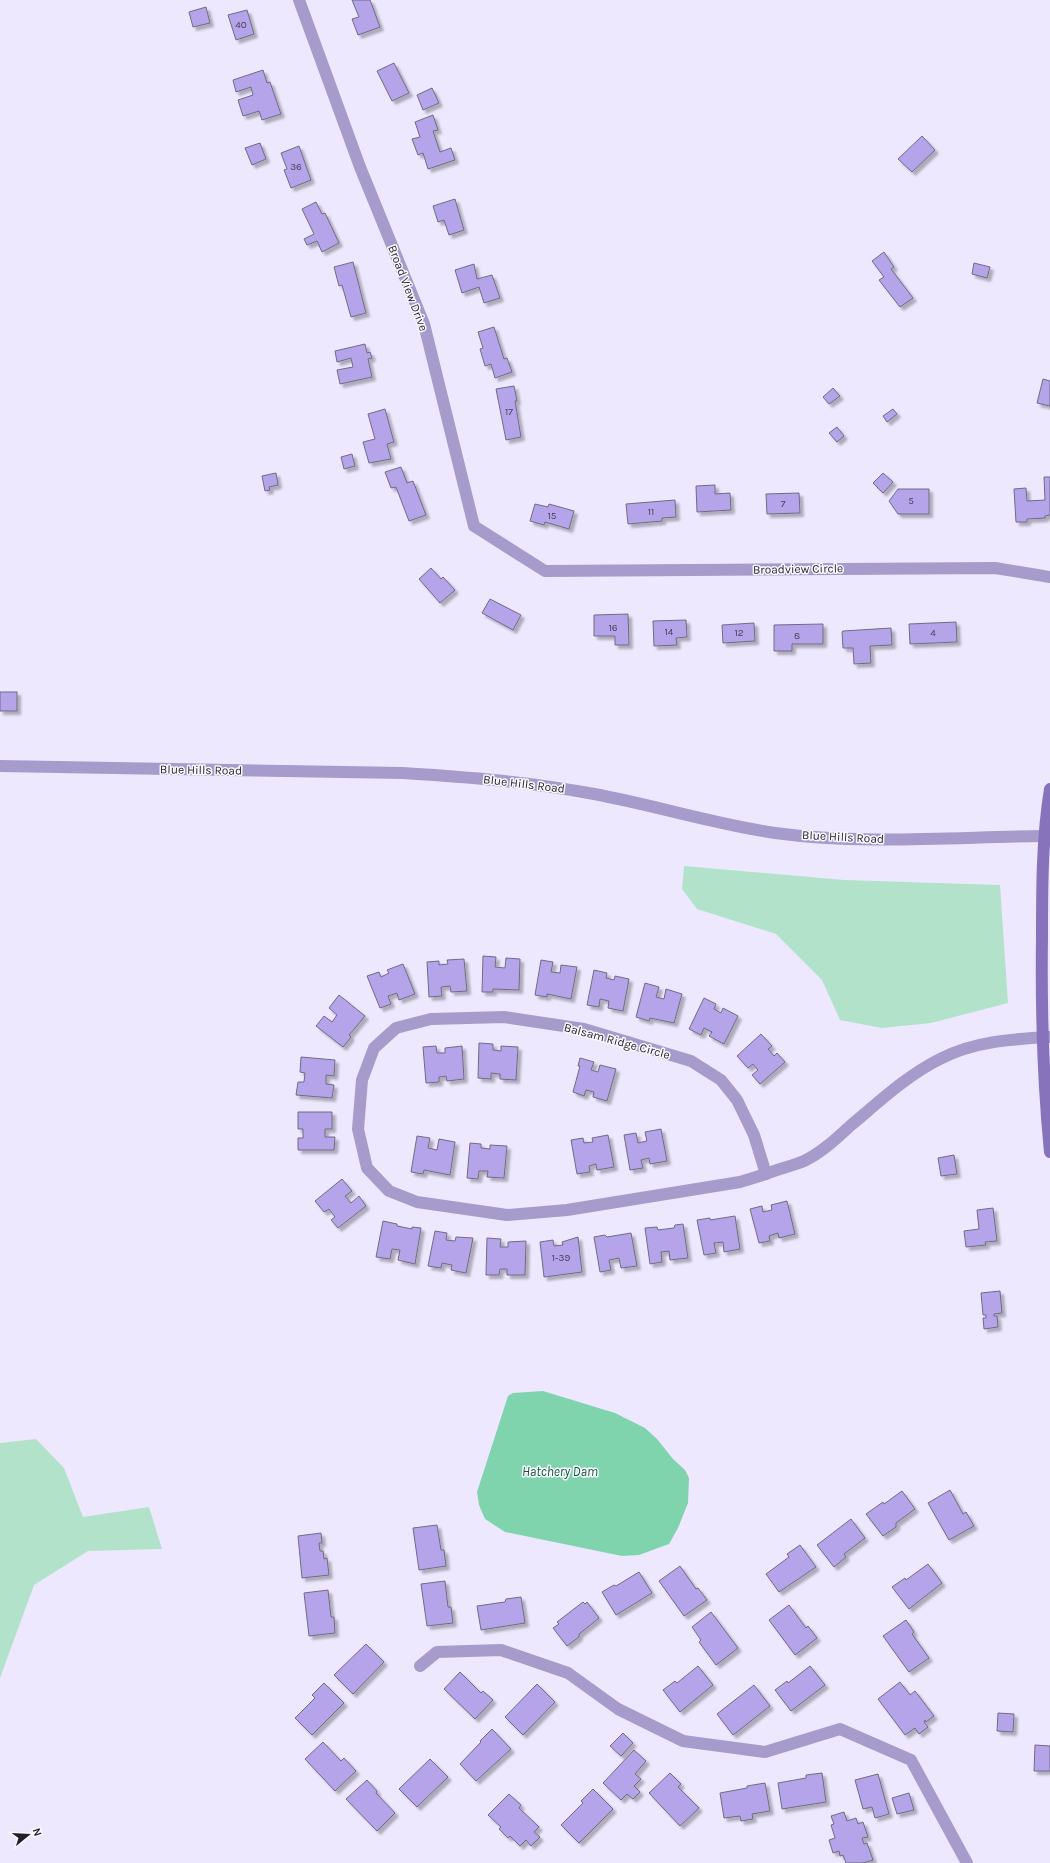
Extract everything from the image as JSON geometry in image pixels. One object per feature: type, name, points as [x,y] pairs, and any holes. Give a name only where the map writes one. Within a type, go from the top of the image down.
[{"type":"street","name":"Broad View Drive","points":[[299,0],[360,167],[424,324],[474,526],[545,571]]},
{"type":"street","name":"Broadview Circle","points":[[545,571],[995,568],[1035,573],[1050,577]]},
{"type":"street","name":"Blue Hills Road","points":[[0,766],[396,773],[454,776],[593,794],[736,826],[776,833],[840,838],[882,839],[1044,836]]},
{"type":"street","points":[[1050,789],[1044,836],[1042,956],[1047,1037],[1050,1152]]},
{"type":"street","name":"Balsam Ridge Circle","points":[[766,1174],[754,1135],[737,1100],[721,1080],[692,1060],[584,1029],[504,1016],[431,1019],[396,1028],[374,1048],[362,1080],[358,1129],[368,1168],[389,1191],[417,1202],[507,1215],[567,1210],[740,1182],[766,1174],[804,1161],[824,1148],[884,1096],[922,1068],[942,1058],[965,1048],[996,1042],[1047,1037]]},
{"type":"street","points":[[420,1666],[437,1652],[501,1650],[568,1673],[618,1709],[683,1742],[765,1752],[840,1729],[911,1760],[967,1863]]},
{"type":"shaded area","points":[[684,866],[844,880],[1000,885],[1008,1003],[931,1023],[882,1028],[840,1020],[822,980],[776,934],[697,909],[682,889]]},
{"type":"shaded area","points":[[36,1439],[64,1468],[83,1517],[149,1507],[162,1549],[88,1551],[34,1585],[0,1678],[0,1443]]},
{"type":"water","name":"Hatchery Dam","points":[[543,1391],[615,1413],[645,1428],[685,1470],[689,1478],[688,1503],[678,1528],[669,1544],[639,1555],[622,1556],[505,1532],[485,1519],[479,1505],[477,1492],[508,1396],[513,1393]]},
{"type":"building","points":[[352,0],[370,0],[380,27],[358,35],[352,19],[359,17]]},
{"type":"building","points":[[206,7],[210,23],[193,27],[189,12]]},
{"type":"building","points":[[247,10],[254,34],[236,40],[228,15]]},
{"type":"building","points":[[394,63],[409,93],[392,101],[377,71]]},
{"type":"building","points":[[263,70],[267,83],[270,82],[281,114],[262,120],[259,111],[243,116],[238,100],[253,95],[251,87],[236,92],[233,80]]},
{"type":"building","points":[[432,88],[439,103],[423,110],[417,95]]},
{"type":"building","points":[[433,115],[438,130],[433,131],[440,152],[451,148],[455,160],[428,169],[423,153],[418,155],[412,139],[420,137],[415,122]]},
{"type":"building","points":[[922,136],[935,150],[912,172],[898,159]]},
{"type":"building","points":[[260,143],[266,159],[252,165],[245,148]]},
{"type":"building","points":[[299,146],[311,180],[291,188],[284,170],[287,169],[281,153]]},
{"type":"building","points":[[455,199],[464,230],[449,235],[444,220],[438,222],[433,206]]},
{"type":"building","points":[[316,202],[322,214],[325,213],[339,243],[322,252],[317,241],[307,245],[304,239],[314,234],[302,209]]},
{"type":"building","points":[[884,252],[894,267],[891,269],[913,298],[900,307],[879,280],[884,277],[872,261]]},
{"type":"building","points":[[353,262],[366,313],[351,317],[342,285],[339,286],[334,267]]},
{"type":"building","points":[[974,263],[990,267],[987,278],[972,274]]},
{"type":"building","points":[[474,264],[477,279],[492,275],[500,298],[484,303],[479,287],[462,293],[455,270]]},
{"type":"building","points":[[494,327],[504,359],[507,358],[512,372],[495,378],[491,364],[485,366],[480,349],[483,348],[478,332]]},
{"type":"building","points":[[365,344],[367,353],[370,352],[372,358],[368,359],[372,377],[340,384],[337,370],[353,367],[351,358],[337,362],[335,351]]},
{"type":"building","points":[[1043,379],[1050,381],[1050,406],[1037,403]]},
{"type":"building","points":[[514,386],[521,437],[506,440],[496,389]]},
{"type":"building","points":[[833,388],[840,396],[829,404],[823,397]]},
{"type":"building","points":[[385,409],[394,442],[387,444],[391,459],[369,463],[363,442],[375,439],[368,414]]},
{"type":"building","points":[[893,409],[897,414],[887,422],[883,416]]},
{"type":"building","points":[[837,427],[844,436],[837,442],[829,433]]},
{"type":"building","points":[[352,454],[355,466],[344,469],[341,457]]},
{"type":"building","points":[[401,467],[407,483],[413,481],[426,515],[409,521],[396,487],[391,488],[385,472]]},
{"type":"building","points":[[276,473],[278,485],[269,487],[270,490],[265,491],[262,476]]},
{"type":"building","points":[[883,473],[893,482],[883,493],[873,483]]},
{"type":"building","points":[[1044,477],[1050,477],[1050,515],[1045,516],[1045,518],[1027,519],[1027,522],[1016,522],[1014,489],[1026,488],[1027,501],[1045,500]]},
{"type":"building","points":[[715,485],[715,494],[730,493],[731,510],[697,512],[696,486]]},
{"type":"building","points":[[898,489],[929,489],[929,514],[898,514],[889,501]]},
{"type":"building","points":[[799,493],[800,513],[767,514],[766,494]]},
{"type":"building","points":[[675,500],[676,517],[662,518],[662,521],[628,524],[626,504]]},
{"type":"building","points":[[535,504],[548,507],[549,504],[574,511],[569,529],[545,522],[544,525],[530,521]]},
{"type":"building","points":[[431,568],[441,579],[443,577],[455,590],[440,603],[419,579]]},
{"type":"building","points":[[490,599],[521,615],[513,630],[482,613]]},
{"type":"building","points":[[628,614],[629,645],[615,645],[615,636],[594,636],[594,615]]},
{"type":"building","points":[[686,620],[687,637],[676,638],[677,645],[654,646],[653,621]]},
{"type":"building","points":[[956,622],[957,642],[910,644],[909,624]]},
{"type":"building","points":[[754,623],[755,641],[723,643],[722,625]]},
{"type":"building","points":[[823,624],[823,644],[792,644],[792,651],[774,651],[774,625]]},
{"type":"building","points":[[891,628],[892,645],[870,646],[871,663],[854,664],[853,648],[843,648],[843,631]]},
{"type":"building","points":[[0,692],[17,692],[17,711],[0,711]]},
{"type":"building","points":[[483,956],[496,957],[495,967],[505,968],[506,958],[520,959],[519,990],[493,989],[493,992],[482,992]]},
{"type":"building","points":[[464,959],[467,991],[451,992],[450,986],[441,987],[442,996],[429,997],[427,962],[439,961],[439,965],[448,964],[447,960]]},
{"type":"building","points":[[541,960],[553,962],[551,972],[560,973],[561,965],[577,967],[571,999],[547,994],[547,997],[535,995]]},
{"type":"building","points":[[403,964],[415,994],[399,1000],[397,993],[388,996],[391,1004],[380,1008],[367,976],[379,972],[381,977],[389,973],[387,970]]},
{"type":"building","points":[[594,970],[607,973],[606,978],[614,980],[615,976],[629,979],[623,1011],[608,1008],[609,1001],[600,999],[599,1007],[587,1005]]},
{"type":"building","points":[[645,983],[659,987],[656,997],[664,999],[666,989],[682,994],[674,1023],[650,1018],[649,1021],[636,1017]]},
{"type":"building","points":[[339,995],[365,1016],[349,1035],[351,1037],[343,1047],[316,1026],[324,1016],[332,1022],[337,1015],[329,1008]]},
{"type":"building","points":[[704,998],[716,1004],[714,1009],[721,1013],[723,1008],[738,1016],[724,1044],[709,1036],[712,1032],[704,1028],[701,1035],[689,1029]]},
{"type":"building","points":[[761,1034],[772,1046],[768,1049],[774,1056],[777,1053],[785,1062],[760,1084],[752,1075],[758,1070],[753,1064],[748,1068],[737,1056]]},
{"type":"building","points":[[479,1043],[493,1044],[493,1050],[501,1051],[501,1046],[518,1047],[516,1080],[500,1079],[500,1074],[491,1073],[491,1079],[478,1078]]},
{"type":"building","points":[[436,1046],[437,1053],[445,1053],[445,1048],[462,1046],[464,1079],[447,1081],[446,1076],[439,1077],[439,1082],[426,1083],[423,1047]]},
{"type":"building","points":[[301,1057],[335,1060],[334,1076],[326,1075],[326,1084],[334,1085],[332,1098],[296,1095],[298,1082],[304,1082],[305,1073],[300,1072]]},
{"type":"building","points":[[580,1058],[594,1062],[591,1070],[598,1072],[600,1065],[616,1069],[607,1101],[593,1097],[594,1092],[586,1090],[584,1096],[573,1092],[580,1066],[578,1066]]},
{"type":"building","points":[[298,1112],[332,1112],[332,1129],[325,1129],[325,1137],[335,1137],[334,1150],[298,1150],[298,1138],[303,1138],[303,1129],[298,1129]]},
{"type":"building","points":[[661,1129],[667,1161],[650,1164],[649,1158],[641,1160],[643,1168],[630,1170],[624,1135],[636,1133],[638,1143],[647,1141],[645,1132]]},
{"type":"building","points":[[608,1135],[614,1167],[597,1170],[596,1164],[589,1166],[590,1172],[577,1174],[571,1140],[583,1138],[584,1143],[593,1142],[592,1138]]},
{"type":"building","points":[[417,1136],[430,1138],[428,1148],[437,1150],[439,1139],[455,1142],[450,1175],[424,1170],[423,1174],[411,1172]]},
{"type":"building","points":[[470,1143],[481,1144],[481,1148],[490,1149],[490,1145],[507,1146],[504,1178],[487,1177],[488,1171],[479,1171],[478,1179],[467,1178]]},
{"type":"building","points":[[954,1155],[957,1174],[941,1176],[938,1158]]},
{"type":"building","points":[[342,1179],[352,1191],[345,1196],[351,1203],[359,1196],[366,1206],[338,1228],[331,1220],[335,1217],[329,1209],[324,1212],[315,1201]]},
{"type":"building","points":[[787,1201],[795,1234],[779,1238],[778,1233],[769,1236],[770,1241],[759,1243],[750,1209],[762,1206],[763,1212],[772,1210],[771,1205]]},
{"type":"building","points":[[993,1208],[997,1241],[985,1242],[986,1245],[966,1247],[964,1231],[979,1229],[977,1210]]},
{"type":"building","points":[[735,1216],[740,1249],[724,1252],[723,1242],[714,1243],[716,1253],[704,1255],[697,1220],[710,1218],[710,1220]]},
{"type":"building","points":[[383,1221],[412,1229],[412,1227],[421,1228],[415,1264],[398,1260],[400,1250],[392,1249],[390,1259],[376,1257]]},
{"type":"building","points":[[683,1224],[688,1258],[670,1260],[669,1251],[661,1252],[662,1262],[650,1264],[645,1228],[657,1227],[658,1230],[674,1228],[675,1225]]},
{"type":"building","points":[[435,1231],[447,1233],[446,1240],[455,1241],[456,1237],[473,1238],[466,1273],[451,1270],[452,1265],[442,1263],[441,1268],[428,1266]]},
{"type":"building","points":[[631,1233],[637,1266],[621,1268],[619,1258],[609,1260],[611,1270],[600,1272],[594,1237],[605,1235],[607,1237]]},
{"type":"building","points":[[578,1237],[582,1272],[544,1277],[540,1242],[553,1240],[554,1246],[563,1245],[562,1242]]},
{"type":"building","points":[[487,1238],[501,1239],[500,1247],[508,1247],[508,1242],[526,1241],[525,1275],[507,1275],[507,1269],[500,1269],[499,1275],[486,1275]]},
{"type":"building","points":[[1000,1291],[1002,1313],[994,1314],[994,1316],[997,1316],[998,1327],[984,1329],[983,1318],[986,1318],[986,1315],[983,1315],[981,1293]]},
{"type":"building","points":[[950,1490],[963,1514],[966,1512],[974,1526],[949,1540],[928,1503]]},
{"type":"building","points":[[902,1491],[915,1509],[896,1523],[896,1527],[883,1536],[866,1514],[883,1502],[884,1504]]},
{"type":"building","points":[[851,1519],[865,1538],[844,1554],[846,1557],[834,1567],[817,1545]]},
{"type":"building","points":[[437,1525],[441,1550],[444,1550],[446,1566],[419,1570],[413,1528]]},
{"type":"building","points":[[321,1533],[322,1543],[319,1543],[320,1551],[323,1551],[324,1559],[327,1558],[329,1575],[302,1578],[298,1536]]},
{"type":"building","points":[[800,1545],[816,1567],[779,1592],[766,1574],[789,1557],[787,1554]]},
{"type":"building","points":[[928,1564],[942,1583],[909,1609],[892,1587],[905,1578],[906,1580]]},
{"type":"building","points":[[680,1566],[696,1589],[698,1588],[707,1600],[684,1616],[659,1581]]},
{"type":"building","points":[[639,1572],[652,1593],[616,1615],[602,1592],[614,1585],[616,1586]]},
{"type":"building","points":[[445,1581],[448,1607],[451,1607],[453,1623],[427,1626],[421,1584]]},
{"type":"building","points":[[328,1590],[331,1617],[334,1617],[335,1633],[309,1636],[304,1593]]},
{"type":"building","points":[[521,1597],[525,1623],[481,1630],[477,1606],[505,1602],[506,1599]]},
{"type":"building","points":[[583,1602],[585,1604],[587,1602],[599,1618],[567,1646],[553,1628],[559,1624],[557,1622]]},
{"type":"building","points":[[789,1605],[806,1628],[808,1626],[817,1638],[795,1655],[769,1620]]},
{"type":"building","points":[[711,1612],[738,1648],[716,1665],[699,1642],[701,1640],[692,1627]]},
{"type":"building","points":[[906,1620],[914,1632],[912,1634],[929,1658],[909,1672],[883,1636]]},
{"type":"building","points":[[366,1644],[384,1662],[353,1694],[334,1675]]},
{"type":"building","points":[[698,1666],[713,1685],[680,1712],[663,1690],[675,1681],[677,1683]]},
{"type":"building","points":[[810,1666],[825,1685],[791,1711],[775,1690],[787,1681],[788,1683]]},
{"type":"building","points":[[460,1672],[481,1693],[483,1691],[493,1700],[475,1719],[444,1689]]},
{"type":"building","points":[[900,1682],[910,1695],[915,1691],[934,1716],[926,1722],[925,1720],[924,1722],[928,1727],[919,1734],[915,1728],[905,1735],[878,1699]]},
{"type":"building","points":[[324,1683],[344,1703],[312,1735],[295,1718],[315,1698],[312,1695]]},
{"type":"building","points":[[537,1684],[555,1702],[523,1735],[505,1717]]},
{"type":"building","points":[[754,1685],[770,1706],[733,1735],[717,1714]]},
{"type":"building","points":[[998,1713],[1014,1714],[1013,1732],[997,1731]]},
{"type":"building","points":[[492,1729],[511,1749],[476,1781],[460,1764]]},
{"type":"building","points":[[623,1733],[633,1743],[621,1756],[610,1746]]},
{"type":"building","points":[[323,1742],[341,1761],[344,1758],[356,1771],[335,1791],[305,1759]]},
{"type":"building","points":[[1035,1745],[1050,1746],[1050,1771],[1034,1771]]},
{"type":"building","points":[[634,1750],[646,1761],[635,1774],[641,1779],[634,1786],[640,1792],[633,1799],[627,1794],[621,1800],[603,1783]]},
{"type":"building","points":[[430,1759],[448,1777],[417,1807],[399,1789]]},
{"type":"building","points":[[670,1773],[681,1784],[678,1787],[699,1808],[680,1826],[649,1793]]},
{"type":"building","points":[[822,1773],[826,1802],[782,1809],[778,1783],[806,1778],[806,1775]]},
{"type":"building","points":[[878,1774],[889,1814],[875,1818],[872,1807],[863,1809],[855,1780]]},
{"type":"building","points":[[367,1780],[377,1791],[376,1793],[395,1813],[377,1831],[346,1799]]},
{"type":"building","points":[[765,1783],[770,1811],[752,1814],[753,1819],[741,1821],[740,1816],[724,1818],[720,1793]]},
{"type":"building","points":[[593,1789],[613,1809],[579,1843],[561,1825],[583,1803],[581,1801]]},
{"type":"building","points":[[909,1793],[914,1810],[897,1814],[892,1798]]},
{"type":"building","points":[[509,1794],[521,1805],[519,1808],[539,1827],[534,1832],[540,1837],[531,1846],[526,1840],[520,1846],[510,1836],[508,1838],[499,1829],[501,1827],[488,1815]]},
{"type":"building","points":[[844,1812],[847,1821],[856,1818],[858,1824],[863,1822],[868,1837],[862,1838],[864,1844],[867,1843],[873,1860],[863,1863],[846,1863],[843,1855],[840,1856],[839,1851],[833,1853],[829,1840],[835,1838],[831,1825],[834,1824],[831,1816]]}]
